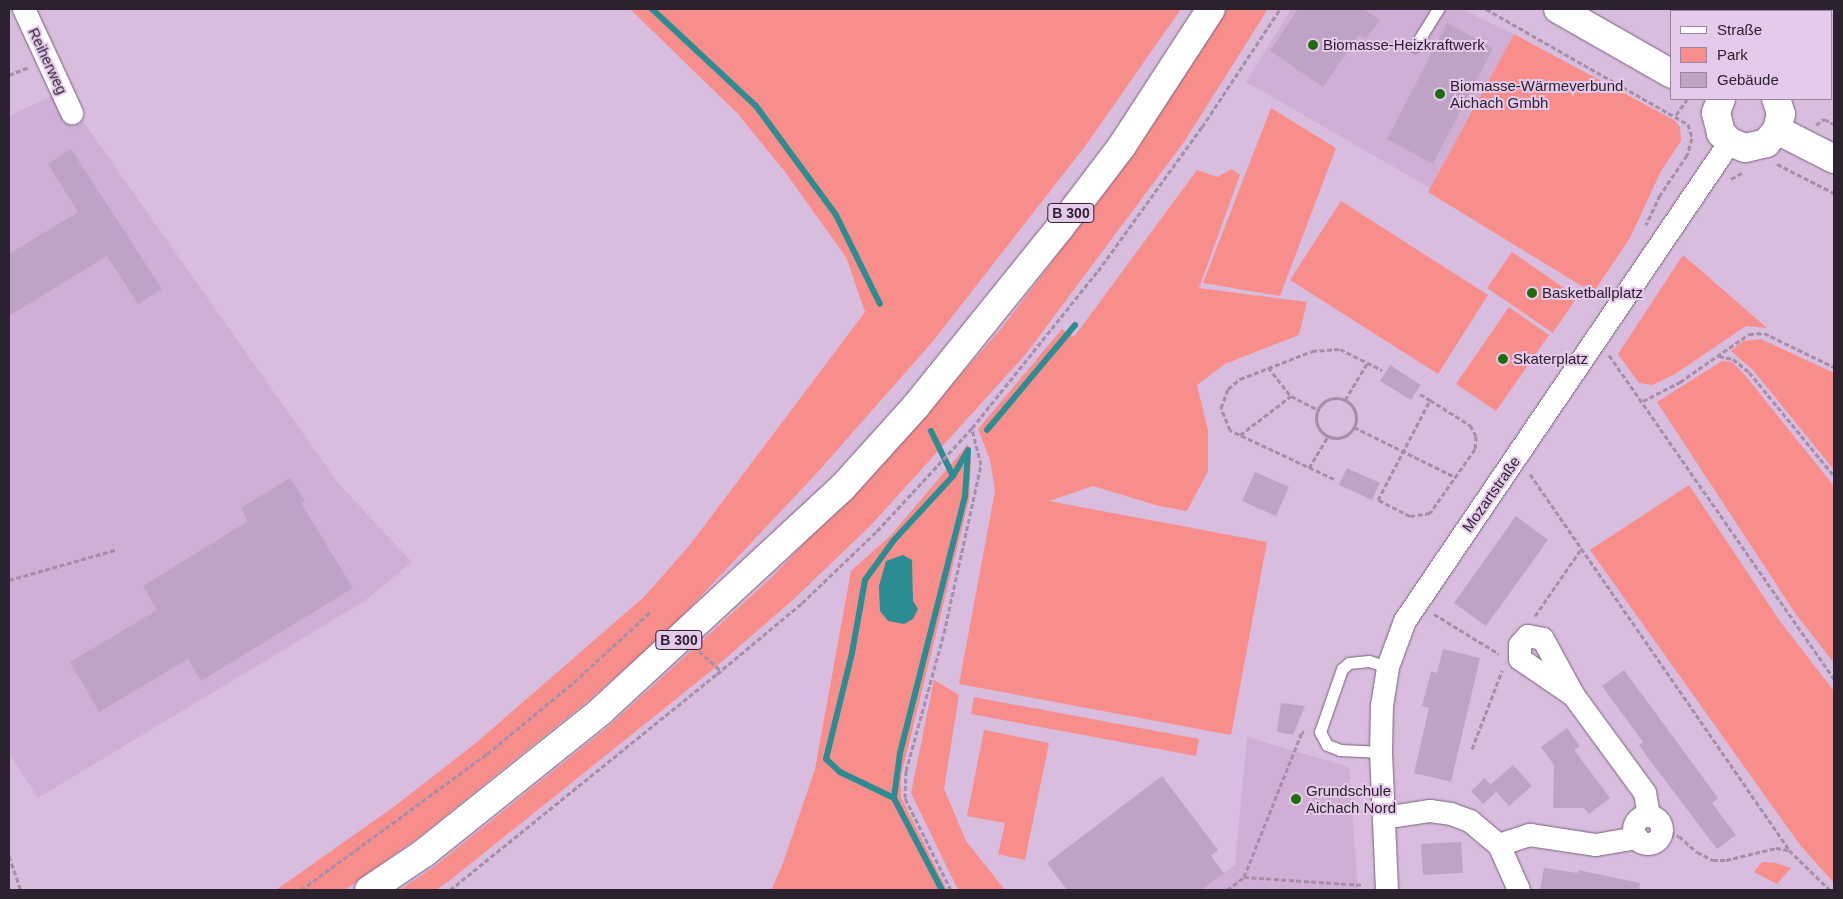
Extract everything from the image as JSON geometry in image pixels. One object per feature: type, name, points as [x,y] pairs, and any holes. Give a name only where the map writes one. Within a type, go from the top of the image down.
[{"type":"main road","name":"B 300","points":[[369,890],[424,853],[601,711],[842,488],[916,406],[1059,229],[1122,146],[1211,9]]},
{"type":"main road","points":[[1558,9],[1670,73]]},
{"type":"main road","points":[[1718,100],[1717,124],[1730,142],[1745,148],[1766,143],[1777,130],[1781,114],[1776,100]]},
{"type":"main road","points":[[1777,130],[1834,159]]},
{"type":"street","name":"Reiherweg","points":[[24,9],[72,113]]},
{"type":"street","name":"Mozartstraße","points":[[1387,890],[1381,752],[1388,667],[1405,621],[1607,348],[1730,142]]},
{"type":"street","points":[[1574,696],[1513,659],[1520,645],[1528,636],[1543,639],[1574,696],[1640,785],[1655,824]]},
{"type":"street","points":[[1384,818],[1430,812],[1451,814],[1470,821],[1499,845],[1519,890]]},
{"type":"street","points":[[1499,845],[1530,835],[1596,845],[1637,838],[1634,830],[1637,821],[1655,824]]},
{"type":"lane","points":[[1415,46],[1438,9]]},
{"type":"lane","points":[[1381,752],[1340,750],[1327,745],[1320,732],[1342,669],[1349,663],[1369,661],[1388,667]]},
{"type":"path","points":[[450,890],[721,671],[802,602],[877,531],[972,428],[1098,271],[1202,126],[1280,9]]},
{"type":"path","points":[[1486,9],[1676,115],[1692,130],[1687,155]]},
{"type":"path","points":[[1676,115],[1686,100]]},
{"type":"path","points":[[1790,170],[1834,193]]},
{"type":"path","points":[[1643,401],[1718,356],[1749,334],[1764,333],[1834,367]]},
{"type":"path","points":[[1604,363],[1607,348]]},
{"type":"path","points":[[1607,348],[1834,679]]},
{"type":"path","points":[[1334,480],[1230,430],[1221,408],[1228,389],[1240,379],[1312,351],[1340,349],[1382,370]]},
{"type":"path","points":[[1718,356],[1733,359],[1749,372],[1834,476]]},
{"type":"path","points":[[1344,400],[1368,362]]},
{"type":"path","points":[[1268,367],[1292,396],[1318,410]]},
{"type":"path","points":[[1420,394],[1430,400],[1470,425],[1476,436],[1475,449],[1430,513],[1410,516],[1378,500],[1430,400]]},
{"type":"path","points":[[1240,435],[1292,396]]},
{"type":"path","points":[[1329,399],[1344,400],[1355,411],[1354,426],[1343,437],[1328,436],[1317,425],[1318,410],[1329,399]]},
{"type":"path","points":[[1354,426],[1455,477]]},
{"type":"path","points":[[951,890],[905,798],[906,771],[944,633],[981,465],[972,428]]},
{"type":"path","points":[[1309,468],[1328,436]]},
{"type":"path","points":[[1524,481],[1534,465]]},
{"type":"path","points":[[1529,473],[1789,850],[1830,890]]},
{"type":"path","points":[[1528,636],[1537,610],[1581,549]]},
{"type":"path","points":[[9,580],[115,550]]},
{"type":"path","points":[[1429,620],[1438,606]]},
{"type":"path","points":[[301,890],[487,754],[574,682],[650,612]]},
{"type":"path","points":[[1433,613],[1513,659],[1472,749]]},
{"type":"path","points":[[695,648],[721,671]]},
{"type":"path","points":[[1227,890],[1244,876],[1302,732],[1320,732]]},
{"type":"path","points":[[1655,824],[1679,836],[1697,852],[1713,860],[1726,860],[1776,848],[1789,850]]},
{"type":"path","points":[[9,856],[21,890]]},
{"type":"path","points":[[1244,876],[1364,885]]},
{"type":"shaded area","points":[[1291,9],[1461,9],[1514,34],[1430,188],[1246,82]]},
{"type":"shaded area","points":[[54,95],[80,117],[338,483],[412,562],[363,602],[38,798],[9,753],[9,116]]},
{"type":"shaded area","points":[[903,555],[912,560],[913,601],[918,609],[913,619],[904,624],[888,621],[880,611],[879,586],[886,561]]},
{"type":"shaded area","name":"Grundschule Aichach Nord","points":[[1247,737],[1349,767],[1358,890],[1201,890],[1235,865]]},
{"type":"green space","points":[[630,9],[1181,9],[1086,145],[934,340],[816,474],[669,630],[589,700],[419,837],[345,890],[276,890],[395,806],[477,742],[644,597],[689,546],[865,312],[846,257],[785,172],[738,114]]},
{"type":"green space","points":[[1227,9],[1268,9],[1184,142],[1026,354],[872,524],[795,598],[711,671],[449,881],[436,890],[400,890],[435,866],[609,726],[773,576],[927,413],[1001,329],[1131,158]]},
{"type":"green space","points":[[1514,34],[1674,120],[1680,127],[1681,141],[1661,171],[1630,238],[1593,293],[1428,192]]},
{"type":"green space","points":[[1271,108],[1336,148],[1280,296],[1203,283]]},
{"type":"green space","points":[[1232,169],[1240,175],[1199,288],[1307,302],[1299,335],[1225,364],[1197,385],[1208,430],[1208,471],[1187,511],[1159,506],[1093,486],[1049,501],[1267,542],[1231,735],[959,684],[995,491],[990,460],[978,429],[1062,329],[1074,337],[1197,170],[1217,177]]},
{"type":"green space","points":[[1341,201],[1488,295],[1438,374],[1290,280]]},
{"type":"green space","name":"Basketballplatz","points":[[1512,252],[1577,297],[1553,333],[1487,288]]},
{"type":"green space","points":[[1683,255],[1767,328],[1746,326],[1675,374],[1652,385],[1639,383],[1618,354]]},
{"type":"green space","name":"Skaterplatz","points":[[1509,307],[1549,335],[1496,411],[1456,384]]},
{"type":"green space","points":[[1761,339],[1834,373],[1834,470],[1753,370],[1731,351],[1743,341]]},
{"type":"green space","points":[[1722,361],[1732,362],[1745,375],[1834,486],[1834,663],[1795,613],[1657,402]]},
{"type":"green space","points":[[968,444],[971,461],[969,500],[901,776],[901,797],[947,890],[771,890],[782,866],[815,769],[851,571],[891,535]]},
{"type":"green space","points":[[1689,485],[1780,621],[1834,691],[1834,883],[1800,845],[1590,550]]},
{"type":"green space","points":[[934,680],[959,695],[944,789],[966,841],[1005,890],[958,890],[911,793]]},
{"type":"green space","points":[[974,697],[1199,739],[1196,756],[971,714]]},
{"type":"green space","points":[[984,730],[1049,743],[1025,860],[998,854],[1005,823],[967,816]]},
{"type":"green space","points":[[1762,862],[1776,863],[1791,868],[1777,884],[1754,872]]},
{"type":"building","name":"Biomasse-Heizkraftwerk","points":[[1298,9],[1363,9],[1380,20],[1366,39],[1359,35],[1323,87],[1270,51]]},
{"type":"building","name":"Biomasse-Wärmeverbund Aichach Gmbh","points":[[1447,23],[1493,48],[1433,164],[1387,139]]},
{"type":"building","points":[[71,149],[162,289],[138,304],[107,256],[9,316],[9,254],[78,212],[48,164]]},
{"type":"building","points":[[1390,365],[1421,385],[1411,400],[1380,381]]},
{"type":"building","points":[[1347,468],[1380,483],[1372,500],[1339,485]]},
{"type":"building","points":[[1255,472],[1289,487],[1276,516],[1242,501]]},
{"type":"building","points":[[290,478],[305,501],[301,503],[353,588],[201,681],[188,659],[99,712],[70,662],[157,610],[143,586],[248,521],[241,508]]},
{"type":"building","points":[[1516,516],[1548,540],[1486,626],[1454,603]]},
{"type":"building","points":[[1443,649],[1480,658],[1451,782],[1414,773],[1429,708],[1422,706],[1431,671],[1437,673]]},
{"type":"building","points":[[1624,670],[1718,798],[1712,803],[1736,835],[1717,849],[1639,745],[1643,742],[1602,686]]},
{"type":"building","points":[[1281,703],[1305,706],[1293,735],[1277,732]]},
{"type":"building","points":[[1567,728],[1580,746],[1574,750],[1610,798],[1589,814],[1584,808],[1553,808],[1554,765],[1541,747]]},
{"type":"building","points":[[1513,765],[1532,786],[1509,806],[1490,785]]},
{"type":"building","points":[[1162,776],[1218,850],[1211,856],[1224,873],[1201,890],[1067,890],[1047,863]]},
{"type":"building","points":[[1485,778],[1496,792],[1483,804],[1471,791]]},
{"type":"building","points":[[1461,842],[1463,873],[1423,875],[1421,844]]},
{"type":"building","points":[[1544,868],[1578,873],[1578,870],[1640,883],[1639,890],[1540,890]]},
{"type":"waterway","points":[[652,9],[756,106],[836,215],[880,304]]},
{"type":"waterway","points":[[987,430],[1075,325]]},
{"type":"waterway","points":[[931,431],[953,476]]},
{"type":"waterway","points":[[942,890],[894,798],[840,772],[826,759],[852,653],[865,580],[894,540],[953,476],[968,450]]},
{"type":"waterway","points":[[894,798],[900,753],[965,497],[968,451]]},
{"type":"place","name":"Biomasse-Heizkraftwerk","points":[[1313,45]]},
{"type":"place","name":"Biomasse-Wärmeverbund Aichach Gmbh","points":[[1440,94]]},
{"type":"place","name":"Basketballplatz","points":[[1532,293]]},
{"type":"place","name":"Skaterplatz","points":[[1503,359]]},
{"type":"place","name":"Grundschule Aichach Nord","points":[[1296,799]]}]
